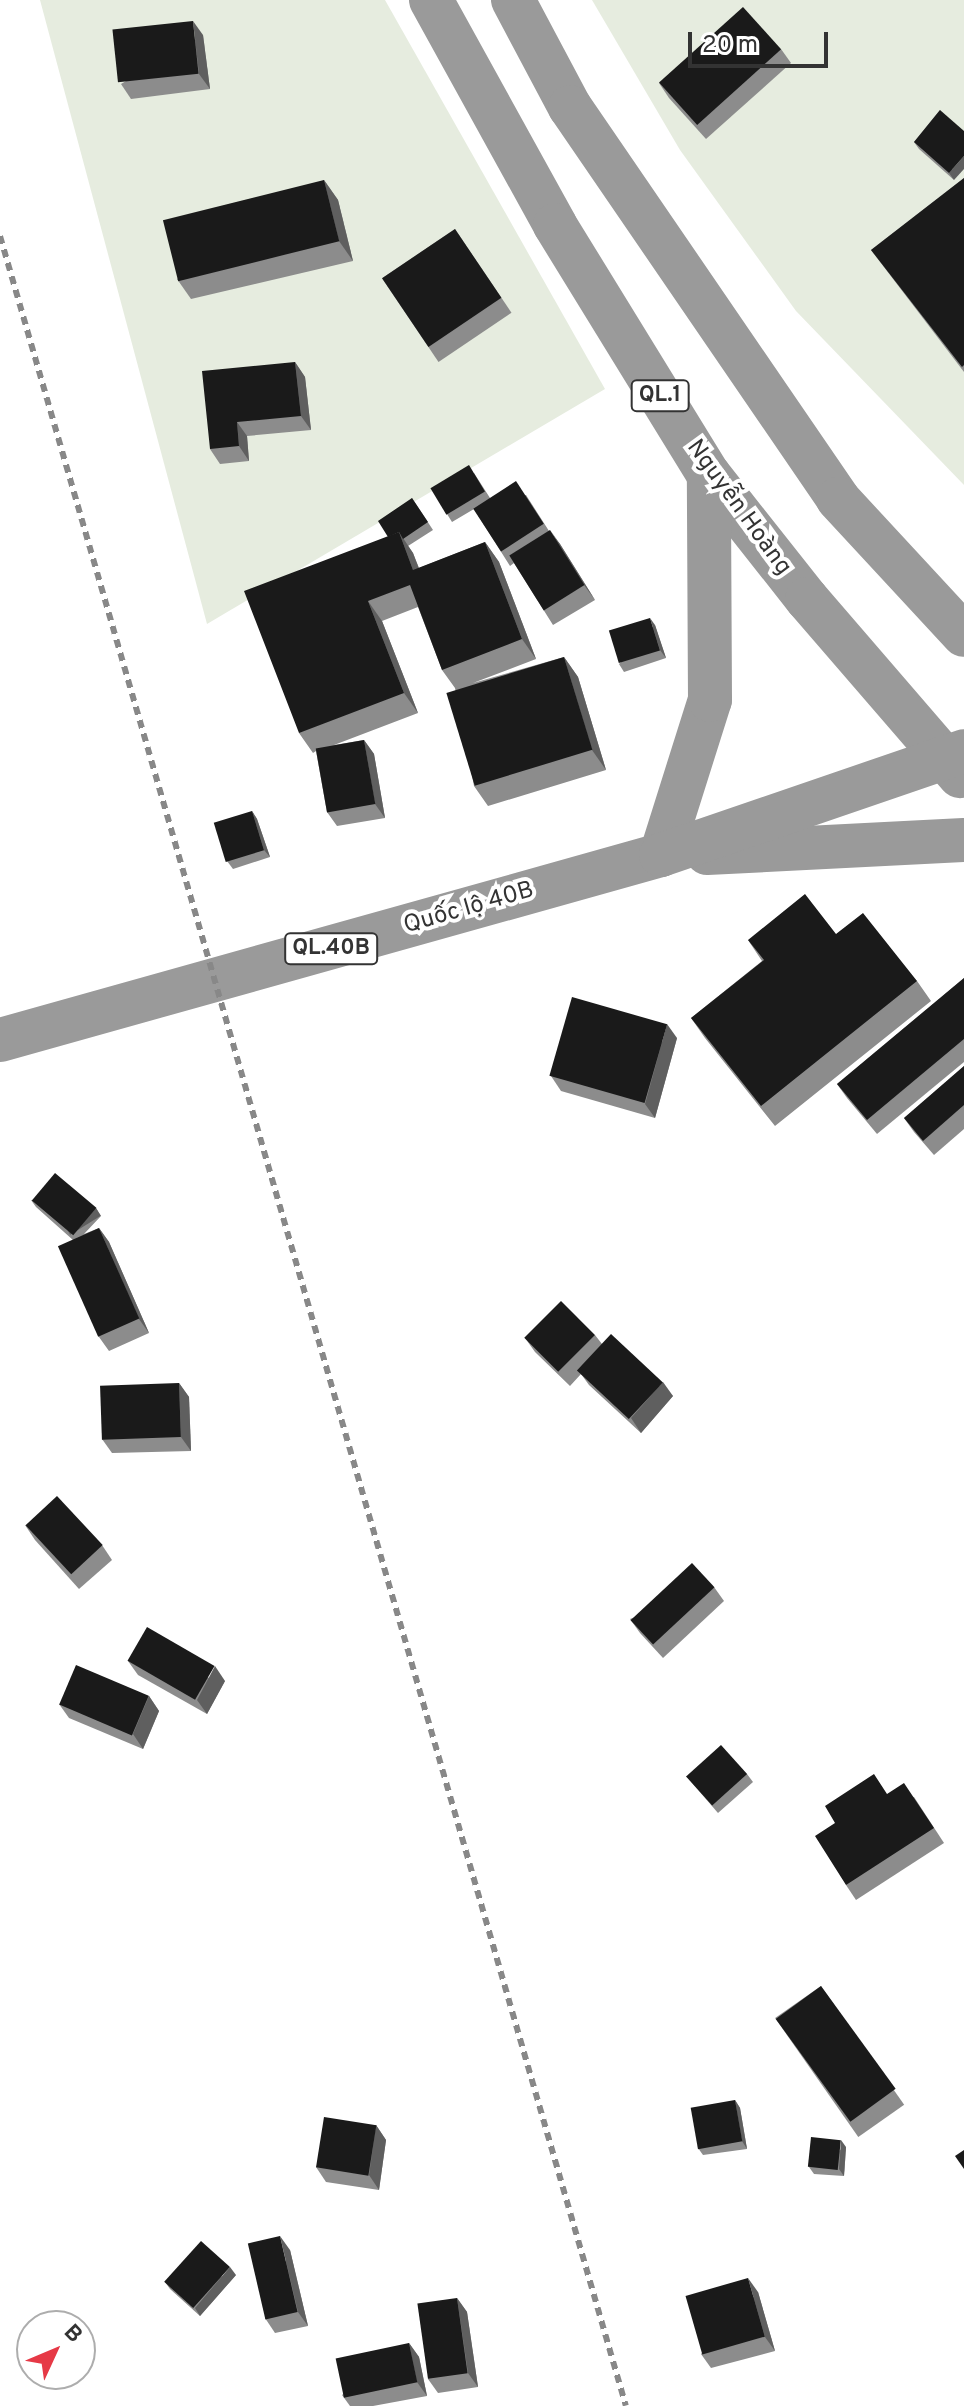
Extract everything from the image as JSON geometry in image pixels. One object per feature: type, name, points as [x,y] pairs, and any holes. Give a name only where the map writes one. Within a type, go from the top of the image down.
[{"type":"highway","name":"Nguyễn Hoàng","points":[[431,0],[555,225],[709,475],[956,762]]},
{"type":"highway","points":[[513,0],[570,107],[838,499],[964,635]]},
{"type":"highway","points":[[661,855],[710,700],[709,475]]},
{"type":"highway","name":"Quốc lộ 40B","points":[[0,1040],[661,855],[956,762]]},
{"type":"highway","name":"Quốc lộ 40B","points":[[661,855],[964,840]]},
{"type":"shaded area","points":[[40,0],[385,0],[605,389],[207,624]]},
{"type":"shaded area","points":[[592,0],[964,0],[964,485],[796,311],[680,150]]},
{"type":"building","points":[[743,7],[781,49],[697,125],[659,83]]},
{"type":"building","points":[[193,21],[199,74],[118,82],[112,29]]},
{"type":"building","points":[[940,110],[964,131],[964,156],[949,173],[914,142]]},
{"type":"building","points":[[964,178],[964,365],[962,367],[871,250]]},
{"type":"building","points":[[324,180],[339,241],[178,281],[163,220]]},
{"type":"building","points":[[455,229],[501,298],[428,347],[382,278]]},
{"type":"building","points":[[295,362],[301,416],[237,422],[239,446],[210,449],[202,371]]},
{"type":"building","points":[[469,465],[485,492],[446,515],[430,488]]},
{"type":"building","points":[[516,481],[544,524],[501,552],[473,509]]},
{"type":"building","points":[[412,498],[428,522],[403,539],[399,532],[388,537],[378,521]]},
{"type":"building","points":[[550,530],[584,585],[544,611],[509,555]]},
{"type":"building","points":[[399,532],[413,570],[485,542],[522,639],[442,670],[410,585],[368,601],[404,693],[299,733],[244,591]]},
{"type":"building","points":[[650,618],[660,651],[619,663],[609,631]]},
{"type":"building","points":[[564,657],[592,750],[475,786],[446,693]]},
{"type":"building","points":[[364,740],[375,804],[327,813],[316,749]]},
{"type":"building","points":[[252,811],[264,850],[226,862],[214,823]]},
{"type":"building","points":[[805,894],[836,934],[863,913],[917,981],[761,1106],[691,1018],[764,960],[748,940]]},
{"type":"building","points":[[964,978],[964,1039],[867,1120],[837,1084]]},
{"type":"building","points":[[572,997],[667,1024],[645,1103],[549,1076]]},
{"type":"building","points":[[964,1066],[964,1105],[923,1141],[904,1118]]},
{"type":"building","points":[[55,1173],[96,1208],[73,1235],[32,1201]]},
{"type":"building","points":[[99,1228],[139,1318],[98,1337],[58,1246]]},
{"type":"building","points":[[561,1301],[595,1335],[558,1372],[524,1338]]},
{"type":"building","points":[[611,1334],[663,1382],[629,1419],[577,1371]]},
{"type":"building","points":[[179,1383],[181,1437],[102,1440],[100,1386]]},
{"type":"building","points":[[57,1496],[103,1545],[71,1574],[26,1525]]},
{"type":"building","points":[[692,1563],[715,1587],[653,1644],[631,1620]]},
{"type":"building","points":[[147,1627],[215,1666],[195,1700],[128,1661]]},
{"type":"building","points":[[76,1665],[149,1696],[132,1735],[59,1705]]},
{"type":"building","points":[[721,1745],[747,1774],[712,1805],[686,1776]]},
{"type":"building","points":[[874,1774],[887,1794],[904,1783],[934,1828],[846,1885],[815,1836],[835,1823],[825,1806]]},
{"type":"building","points":[[821,1986],[896,2089],[850,2122],[776,2019]]},
{"type":"building","points":[[735,2100],[742,2141],[698,2149],[691,2108]]},
{"type":"building","points":[[324,2117],[376,2125],[368,2176],[316,2167]]},
{"type":"building","points":[[811,2137],[841,2140],[838,2170],[808,2167]]},
{"type":"building","points":[[964,2150],[964,2169],[955,2156]]},
{"type":"building","points":[[280,2236],[298,2312],[265,2319],[248,2243]]},
{"type":"building","points":[[201,2241],[230,2267],[193,2308],[164,2282]]},
{"type":"building","points":[[748,2278],[765,2337],[702,2355],[686,2296]]},
{"type":"building","points":[[457,2298],[468,2373],[428,2379],[417,2304]]},
{"type":"building","points":[[409,2343],[417,2382],[344,2398],[336,2359]]},
{"type":"railway","points":[[0,236],[626,2406]]}]
